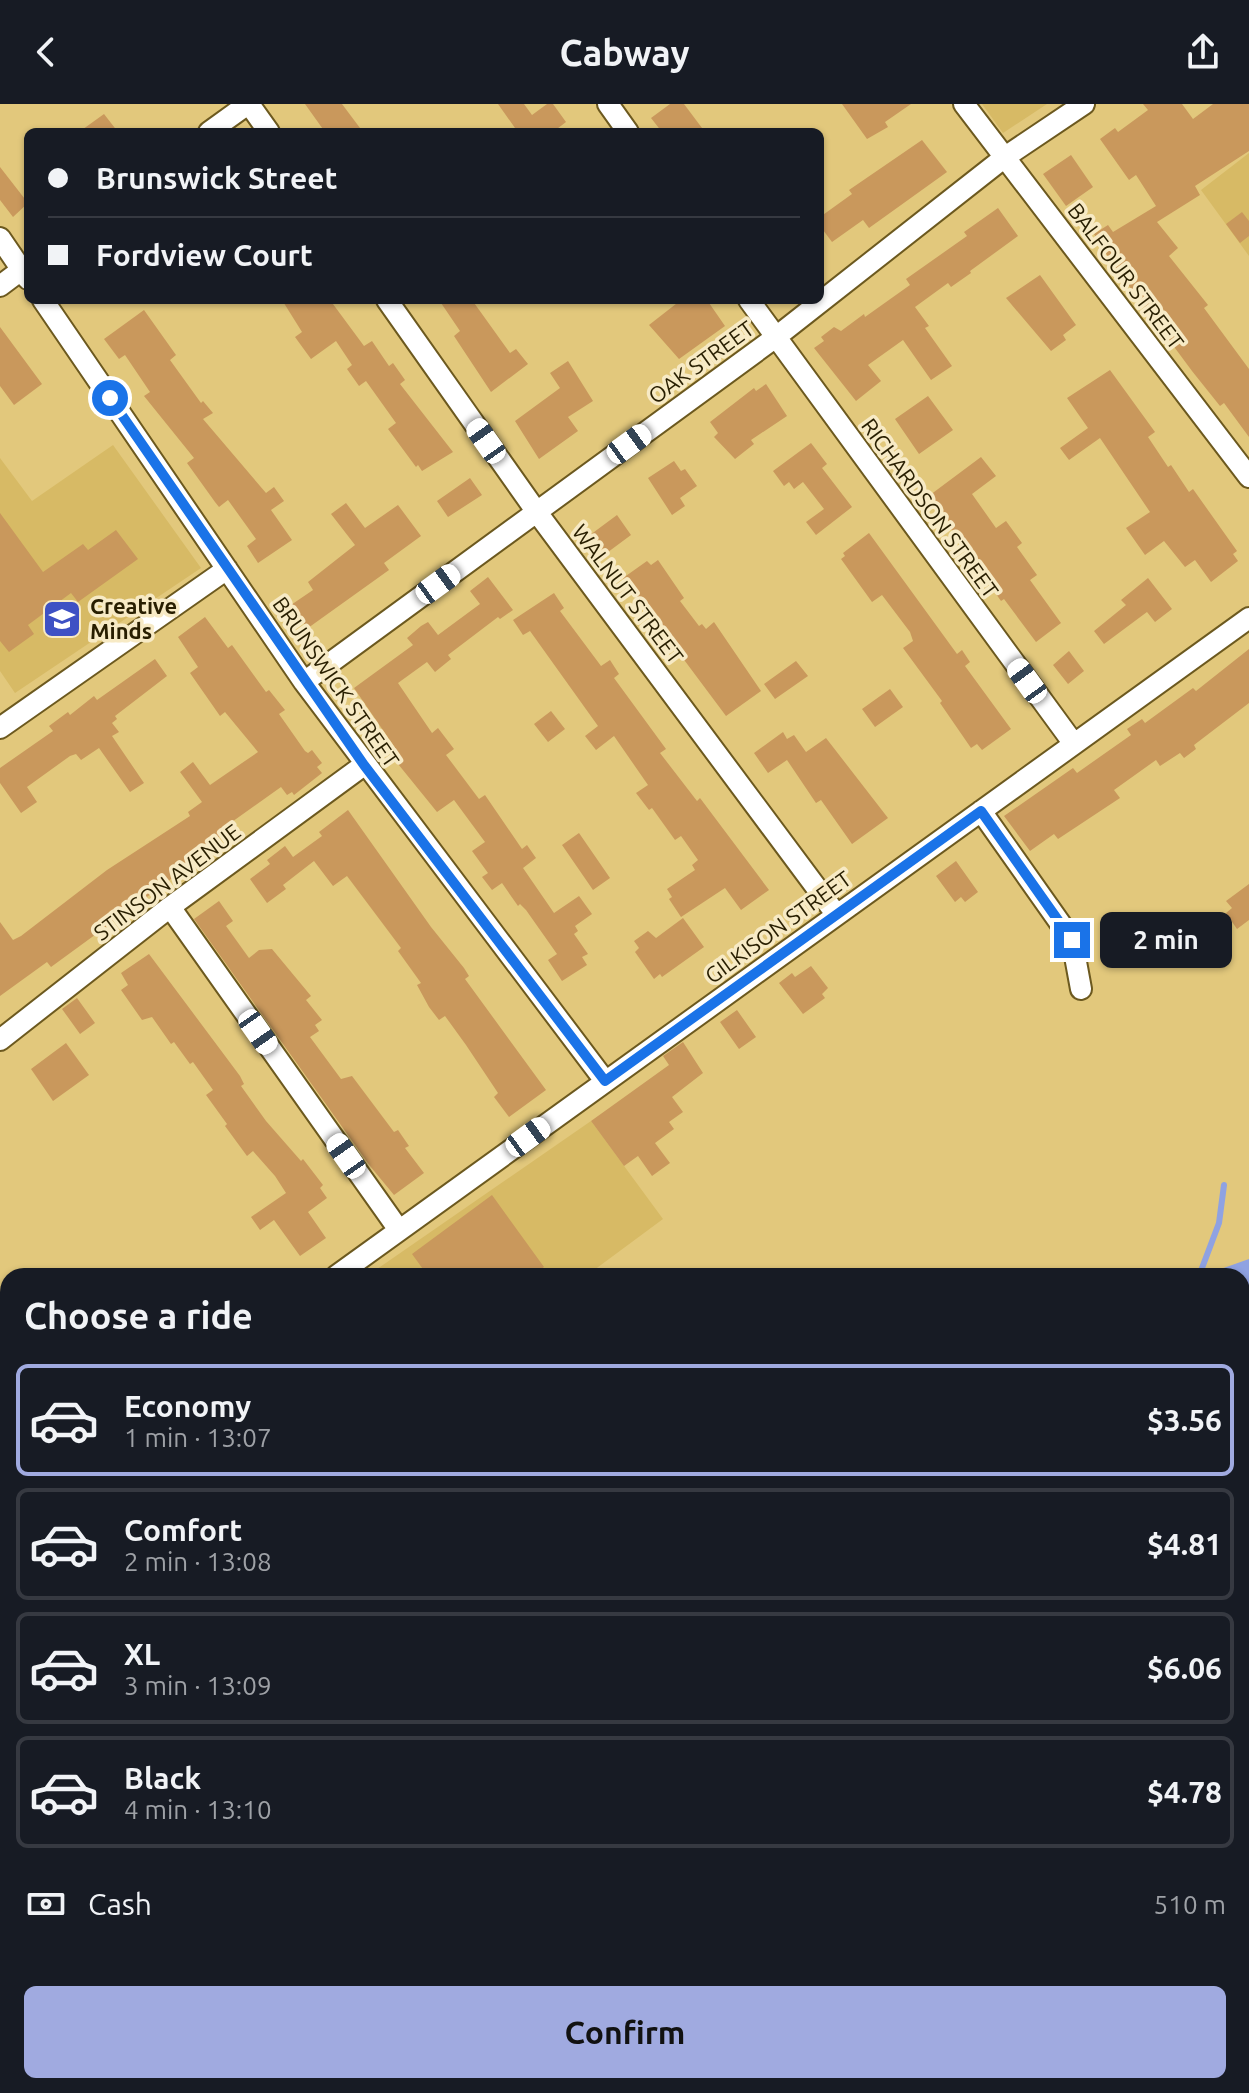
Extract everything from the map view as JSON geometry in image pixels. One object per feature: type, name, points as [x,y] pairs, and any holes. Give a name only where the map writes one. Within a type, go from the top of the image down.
[{"type":"street","points":[[215,128],[248,104],[266,128]]},
{"type":"street","points":[[608,104],[625,128]]},
{"type":"street","name":"BALFOUR STREET","points":[[964,104],[1249,477]]},
{"type":"street","name":"OAK STREET","points":[[824,299],[1005,157],[1084,104]]},
{"type":"street","points":[[0,238],[24,268]]},
{"type":"street","points":[[0,286],[24,272]]},
{"type":"street","name":"BRUNSWICK STREET","points":[[46,304],[304,682],[605,1081]]},
{"type":"street","name":"WALNUT STREET","points":[[390,304],[536,511],[836,914]]},
{"type":"street","name":"RICHARDSON STREET","points":[[752,304],[1074,744]]},
{"type":"street","name":"OAK STREET","points":[[304,682],[818,304]]},
{"type":"street","points":[[4,717],[227,569]]},
{"type":"street","name":"GILKISON STREET","points":[[347,1268],[1249,618]]},
{"type":"street","name":"STINSON AVENUE","points":[[0,1040],[170,907],[364,765]]},
{"type":"street","points":[[981,811],[1072,940],[1081,989]]},
{"type":"street","points":[[170,907],[399,1230]]},
{"type":"shaded area","points":[[982,104],[1047,104],[1003,133]]},
{"type":"shaded area","points":[[1249,153],[1249,256],[1201,190]]},
{"type":"shaded area","name":"Creative Minds","points":[[113,445],[201,568],[15,693],[0,671],[0,458],[32,501]]},
{"type":"shaded area","points":[[591,1121],[663,1219],[597,1268],[379,1268]]},
{"type":"water","points":[[1249,1259],[1249,1268],[1224,1268]]},
{"type":"building","points":[[305,104],[342,104],[360,128],[322,128]]},
{"type":"building","points":[[498,104],[524,104],[532,115],[547,104],[553,104],[566,122],[558,128],[515,128]]},
{"type":"building","points":[[670,104],[684,104],[702,128],[659,128],[651,118]]},
{"type":"building","points":[[842,104],[911,104],[885,122],[888,127],[867,139]]},
{"type":"building","points":[[1143,104],[1182,104],[1193,119],[1213,104],[1249,104],[1249,151],[1195,186],[1200,195],[1157,222],[1178,248],[1169,256],[1208,305],[1204,308],[1249,369],[1249,437],[1224,403],[1220,406],[1192,371],[1094,234],[1108,225],[1113,232],[1156,206],[1136,175],[1129,180],[1100,139],[1115,128],[1118,132],[1148,110]]},
{"type":"building","points":[[104,114],[115,128],[85,128]]},
{"type":"building","points":[[922,140],[947,172],[869,228],[863,220],[832,242],[824,231],[824,214],[852,194],[849,190]]},
{"type":"building","points":[[1071,155],[1093,187],[1066,206],[1043,174]]},
{"type":"building","points":[[0,167],[24,198],[24,207],[13,217],[0,200]]},
{"type":"building","points":[[998,208],[1018,236],[951,287],[948,283],[915,307],[929,326],[925,328],[952,366],[931,380],[903,340],[868,365],[881,381],[856,401],[814,348],[824,341],[821,337],[834,327],[841,331],[864,314],[865,317],[910,285],[906,279],[967,236],[964,232]]},
{"type":"building","points":[[1242,212],[1249,221],[1249,236],[1240,243],[1226,224]]},
{"type":"building","points":[[1040,275],[1076,325],[1063,335],[1066,340],[1051,351],[1006,298]]},
{"type":"building","points":[[284,304],[333,304],[364,346],[372,341],[389,366],[393,363],[405,380],[400,384],[453,452],[422,471],[418,465],[416,467],[388,429],[396,423],[366,381],[359,386],[347,369],[352,365],[336,341],[311,359],[295,337],[302,332]]},
{"type":"building","points":[[442,304],[475,304],[510,353],[516,349],[528,364],[491,392],[454,336],[460,331]]},
{"type":"building","points":[[676,304],[710,304],[725,326],[679,359],[649,325]]},
{"type":"building","points":[[144,310],[176,355],[170,360],[201,403],[203,401],[213,413],[203,419],[266,493],[274,487],[284,501],[271,510],[292,540],[258,563],[247,546],[256,539],[228,500],[219,507],[215,502],[187,463],[194,458],[144,396],[150,392],[125,355],[119,359],[104,339]]},
{"type":"building","points":[[0,327],[42,384],[14,405],[0,386]]},
{"type":"building","points":[[568,361],[593,401],[568,417],[578,431],[539,459],[515,421],[560,388],[550,373]]},
{"type":"building","points":[[1110,370],[1155,432],[1148,437],[1168,467],[1171,465],[1189,492],[1193,489],[1237,551],[1233,554],[1238,561],[1211,582],[1195,560],[1185,567],[1164,541],[1145,555],[1126,528],[1150,512],[1100,438],[1069,460],[1060,448],[1088,428],[1067,398]]},
{"type":"building","points":[[766,384],[787,416],[751,440],[754,444],[735,459],[714,437],[718,433],[710,422],[754,388],[756,391]]},
{"type":"building","points":[[928,396],[953,430],[919,454],[895,419]]},
{"type":"building","points":[[811,443],[827,464],[822,468],[852,507],[816,535],[806,522],[824,509],[803,482],[794,489],[789,482],[784,486],[773,471]]},
{"type":"building","points":[[981,457],[996,476],[972,494],[996,528],[1006,521],[1022,543],[1017,547],[1037,575],[1030,580],[1061,623],[1036,642],[1004,599],[1001,601],[967,549],[926,498]]},
{"type":"building","points":[[674,461],[681,471],[685,469],[697,486],[680,498],[685,506],[672,515],[648,478]]},
{"type":"building","points":[[470,478],[482,495],[448,517],[437,501]]},
{"type":"building","points":[[346,503],[365,528],[398,505],[421,536],[384,563],[389,570],[308,628],[288,607],[313,590],[308,582],[355,545],[331,514]]},
{"type":"building","points":[[0,513],[43,572],[83,544],[88,550],[116,530],[138,559],[78,602],[71,593],[28,625],[34,634],[9,652],[0,641]]},
{"type":"building","points":[[617,515],[631,535],[604,555],[590,535]]},
{"type":"building","points":[[869,533],[957,654],[962,650],[970,662],[965,666],[1011,729],[982,750],[977,744],[971,748],[940,703],[942,701],[903,648],[913,641],[910,632],[882,595],[872,602],[841,559],[845,556],[843,553]]},
{"type":"building","points":[[658,560],[684,598],[680,601],[699,626],[702,624],[706,629],[714,622],[761,691],[726,716],[623,578],[647,561],[651,565]]},
{"type":"building","points":[[488,577],[513,610],[500,619],[498,617],[448,655],[451,659],[435,672],[427,662],[398,683],[432,733],[438,728],[454,749],[446,755],[479,799],[485,795],[522,849],[527,845],[536,858],[523,868],[554,913],[579,896],[592,914],[575,926],[578,931],[574,934],[588,954],[582,957],[587,965],[562,981],[548,960],[557,954],[526,910],[520,904],[518,906],[502,883],[492,890],[482,877],[488,873],[472,851],[485,842],[454,800],[437,812],[394,759],[400,755],[354,688],[413,645],[407,638],[421,626],[428,622],[438,635],[480,604],[470,591]]},
{"type":"building","points":[[1148,578],[1172,609],[1155,622],[1147,612],[1104,644],[1094,631],[1126,605],[1121,600]]},
{"type":"building","points":[[554,593],[564,608],[560,611],[601,666],[610,660],[619,674],[614,678],[666,749],[660,753],[697,801],[700,798],[769,890],[741,910],[725,888],[681,917],[669,899],[672,897],[667,889],[695,870],[692,865],[698,860],[681,836],[675,840],[652,808],[649,810],[636,793],[648,785],[614,736],[596,750],[585,736],[598,726],[530,631],[523,635],[513,620]]},
{"type":"building","points":[[205,617],[228,648],[232,645],[266,692],[269,690],[285,710],[279,714],[305,751],[308,753],[312,750],[322,763],[317,767],[322,773],[294,795],[292,792],[287,795],[281,787],[229,824],[232,828],[199,851],[202,854],[166,883],[51,967],[47,962],[0,996],[0,922],[13,940],[21,936],[107,870],[190,816],[188,812],[202,802],[180,772],[193,762],[210,785],[258,752],[225,712],[220,716],[190,673],[198,667],[178,637]]},
{"type":"building","points":[[1249,649],[1249,703],[1194,745],[1196,749],[1184,758],[1180,753],[1160,766],[1156,760],[1114,790],[1120,798],[1058,839],[1054,834],[1030,851],[1004,816],[1073,768],[1077,773],[1131,735],[1127,729],[1142,719],[1145,723],[1193,688],[1196,691]]},
{"type":"building","points":[[1069,651],[1084,671],[1068,684],[1053,665]]},
{"type":"building","points":[[155,659],[167,676],[115,716],[117,719],[112,723],[119,732],[112,736],[144,783],[130,792],[99,748],[81,760],[76,754],[70,756],[27,787],[37,802],[21,813],[0,783],[0,768],[53,731],[49,726],[68,712],[70,715],[94,696],[97,700]]},
{"type":"building","points":[[796,661],[808,676],[775,699],[764,684]]},
{"type":"building","points":[[890,689],[903,707],[875,727],[862,709]]},
{"type":"building","points":[[551,711],[565,729],[548,742],[534,724]]},
{"type":"building","points":[[783,732],[787,739],[794,735],[806,752],[826,738],[888,818],[852,844],[821,800],[816,803],[787,760],[768,773],[754,753]]},
{"type":"building","points":[[348,810],[464,968],[469,976],[465,979],[546,1090],[509,1117],[494,1097],[498,1093],[445,1016],[439,1020],[429,1007],[417,985],[421,983],[398,951],[401,948],[347,876],[333,886],[314,861],[283,885],[286,889],[267,903],[250,879],[270,864],[267,860],[285,846],[293,857],[322,836],[319,832]]},
{"type":"building","points":[[579,833],[610,878],[593,890],[562,845]]},
{"type":"building","points":[[956,861],[978,892],[965,902],[961,897],[955,902],[936,876]]},
{"type":"building","points":[[1249,884],[1249,920],[1237,929],[1226,913],[1232,908],[1226,901]]},
{"type":"building","points":[[219,901],[233,921],[226,926],[249,958],[259,950],[272,949],[311,996],[306,1000],[322,1020],[315,1025],[319,1031],[310,1037],[341,1079],[352,1076],[394,1132],[398,1130],[409,1146],[405,1148],[424,1173],[394,1195],[370,1166],[194,919]]},
{"type":"building","points":[[683,918],[704,947],[662,977],[660,974],[654,979],[635,952],[639,948],[634,941],[648,931],[656,938]]},
{"type":"building","points":[[149,954],[240,1076],[244,1084],[241,1086],[266,1121],[323,1185],[320,1188],[327,1198],[308,1212],[326,1238],[300,1256],[274,1220],[260,1230],[251,1217],[286,1193],[275,1176],[253,1151],[247,1156],[225,1126],[227,1124],[206,1095],[213,1090],[193,1062],[190,1064],[174,1042],[171,1044],[152,1017],[142,1020],[121,990],[128,985],[121,973]]},
{"type":"building","points":[[811,966],[828,988],[822,994],[825,998],[803,1014],[779,983],[792,973],[795,977]]},
{"type":"building","points":[[77,998],[95,1023],[80,1034],[62,1009]]},
{"type":"building","points":[[737,1010],[756,1037],[739,1049],[720,1022]]},
{"type":"building","points":[[683,1042],[703,1073],[672,1097],[683,1112],[669,1122],[674,1129],[655,1143],[670,1163],[652,1176],[638,1156],[624,1166],[591,1121],[669,1065],[663,1056]]},
{"type":"building","points":[[66,1043],[89,1075],[53,1101],[31,1069]]},
{"type":"building","points":[[492,1195],[544,1267],[422,1268],[412,1254]]},
{"type":"waterway","points":[[1202,1268],[1219,1223],[1224,1185]]},
{"type":"place","name":"Creative Minds","points":[[62,619]]},
{"type":"route","points":[[110,398],[364,765],[605,1081],[981,811],[1072,940]]}]
